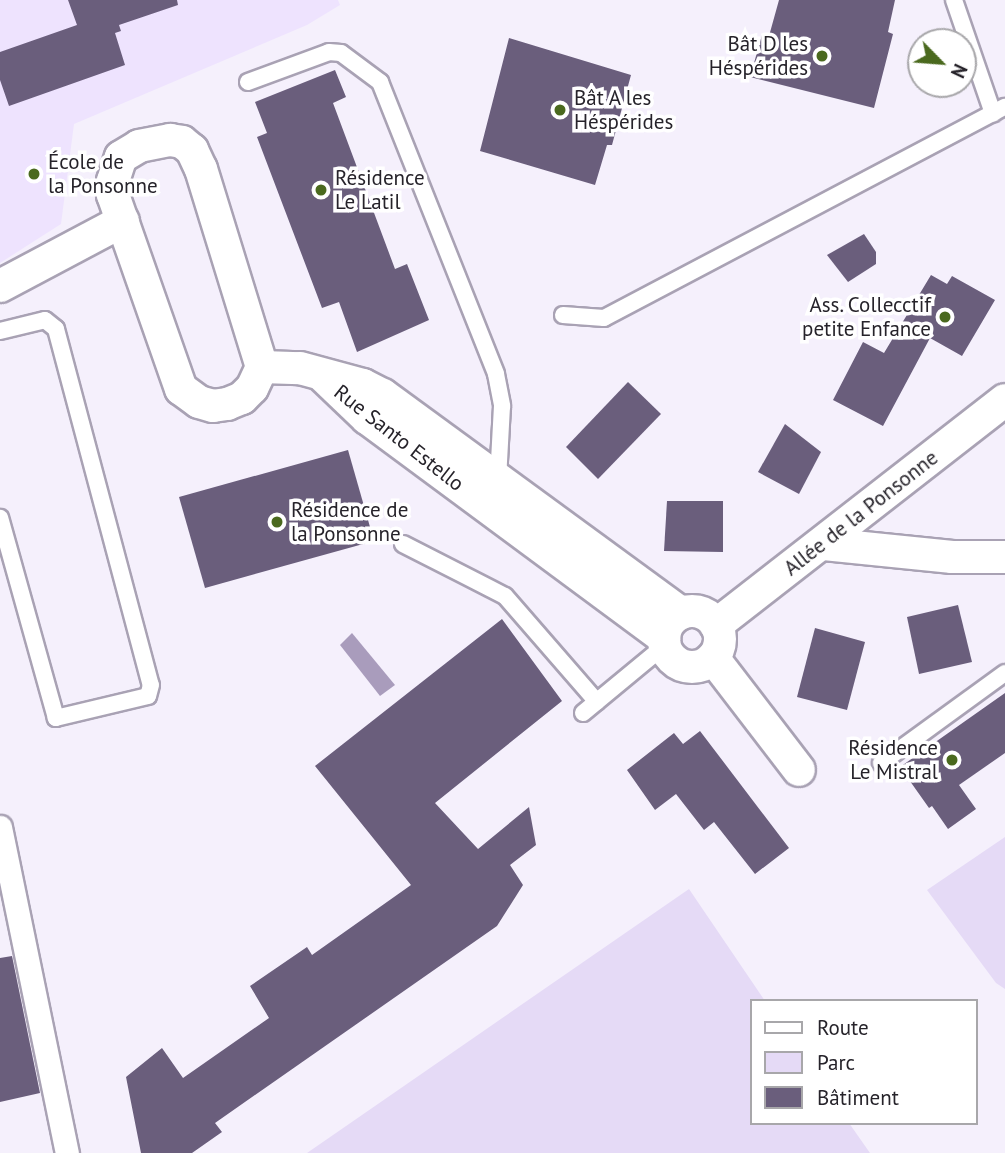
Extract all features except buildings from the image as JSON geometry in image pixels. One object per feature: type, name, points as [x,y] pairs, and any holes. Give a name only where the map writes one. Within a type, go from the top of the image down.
[{"type":"street","points":[[170,140],[182,142],[192,150],[201,169],[262,367],[259,379],[242,398],[213,406],[188,397],[181,388],[113,195],[113,181],[121,157],[139,146],[170,140]]},
{"type":"street","points":[[0,286],[123,221]]},
{"type":"street","points":[[262,367],[284,365],[319,373]]},
{"type":"street","name":"Rue Santo Estello","points":[[319,373],[363,385],[383,395],[498,479],[670,632]]},
{"type":"street","name":"Rue Santo Estello","points":[[319,373],[367,418],[670,632]]},
{"type":"street","name":"Allée de la Ponsonne","points":[[716,625],[824,544],[1005,400]]},
{"type":"street","points":[[824,544],[952,557],[1005,557]]},
{"type":"street","points":[[701,612],[716,625],[720,642],[713,658],[698,667],[690,668],[673,661],[670,632],[701,612]]},
{"type":"street","points":[[713,658],[799,770]]},
{"type":"street","points":[[0,827],[67,1153]]},
{"type":"lane","points":[[563,315],[604,318],[999,110],[954,0]]},
{"type":"lane","points":[[248,82],[335,52],[380,82],[496,374],[502,406],[498,479]]},
{"type":"lane","points":[[0,331],[45,320],[56,329],[151,685],[148,696],[60,718],[53,715],[0,518]]},
{"type":"lane","points":[[403,544],[505,596],[597,702]]},
{"type":"lane","points":[[583,713],[670,632]]},
{"type":"lane","points":[[881,763],[1005,673]]},
{"type":"shaded area","name":"École de la Ponsonne","points":[[0,0],[338,0],[340,5],[307,25],[74,124],[61,224],[0,263]]},
{"type":"shaded area","points":[[352,633],[395,685],[380,696],[340,645]]},
{"type":"green space","points":[[1005,837],[1005,989],[996,983],[927,890]]},
{"type":"green space","points":[[689,889],[764,999],[750,999],[750,1125],[850,1125],[870,1153],[307,1153]]},
{"type":"place","name":"Bât D les Héspérides","points":[[822,56]]},
{"type":"place","name":"Bât A les Héspérides","points":[[560,110]]},
{"type":"place","name":"École de la Ponsonne","points":[[34,174]]},
{"type":"place","name":"Résidence Le Latil","points":[[321,190]]},
{"type":"place","name":"Ass. Collecctif petite Enfance","points":[[945,317]]},
{"type":"place","name":"Résidence de la Ponsonne","points":[[277,522]]},
{"type":"place","name":"Résidence Le Mistral","points":[[952,760]]}]
